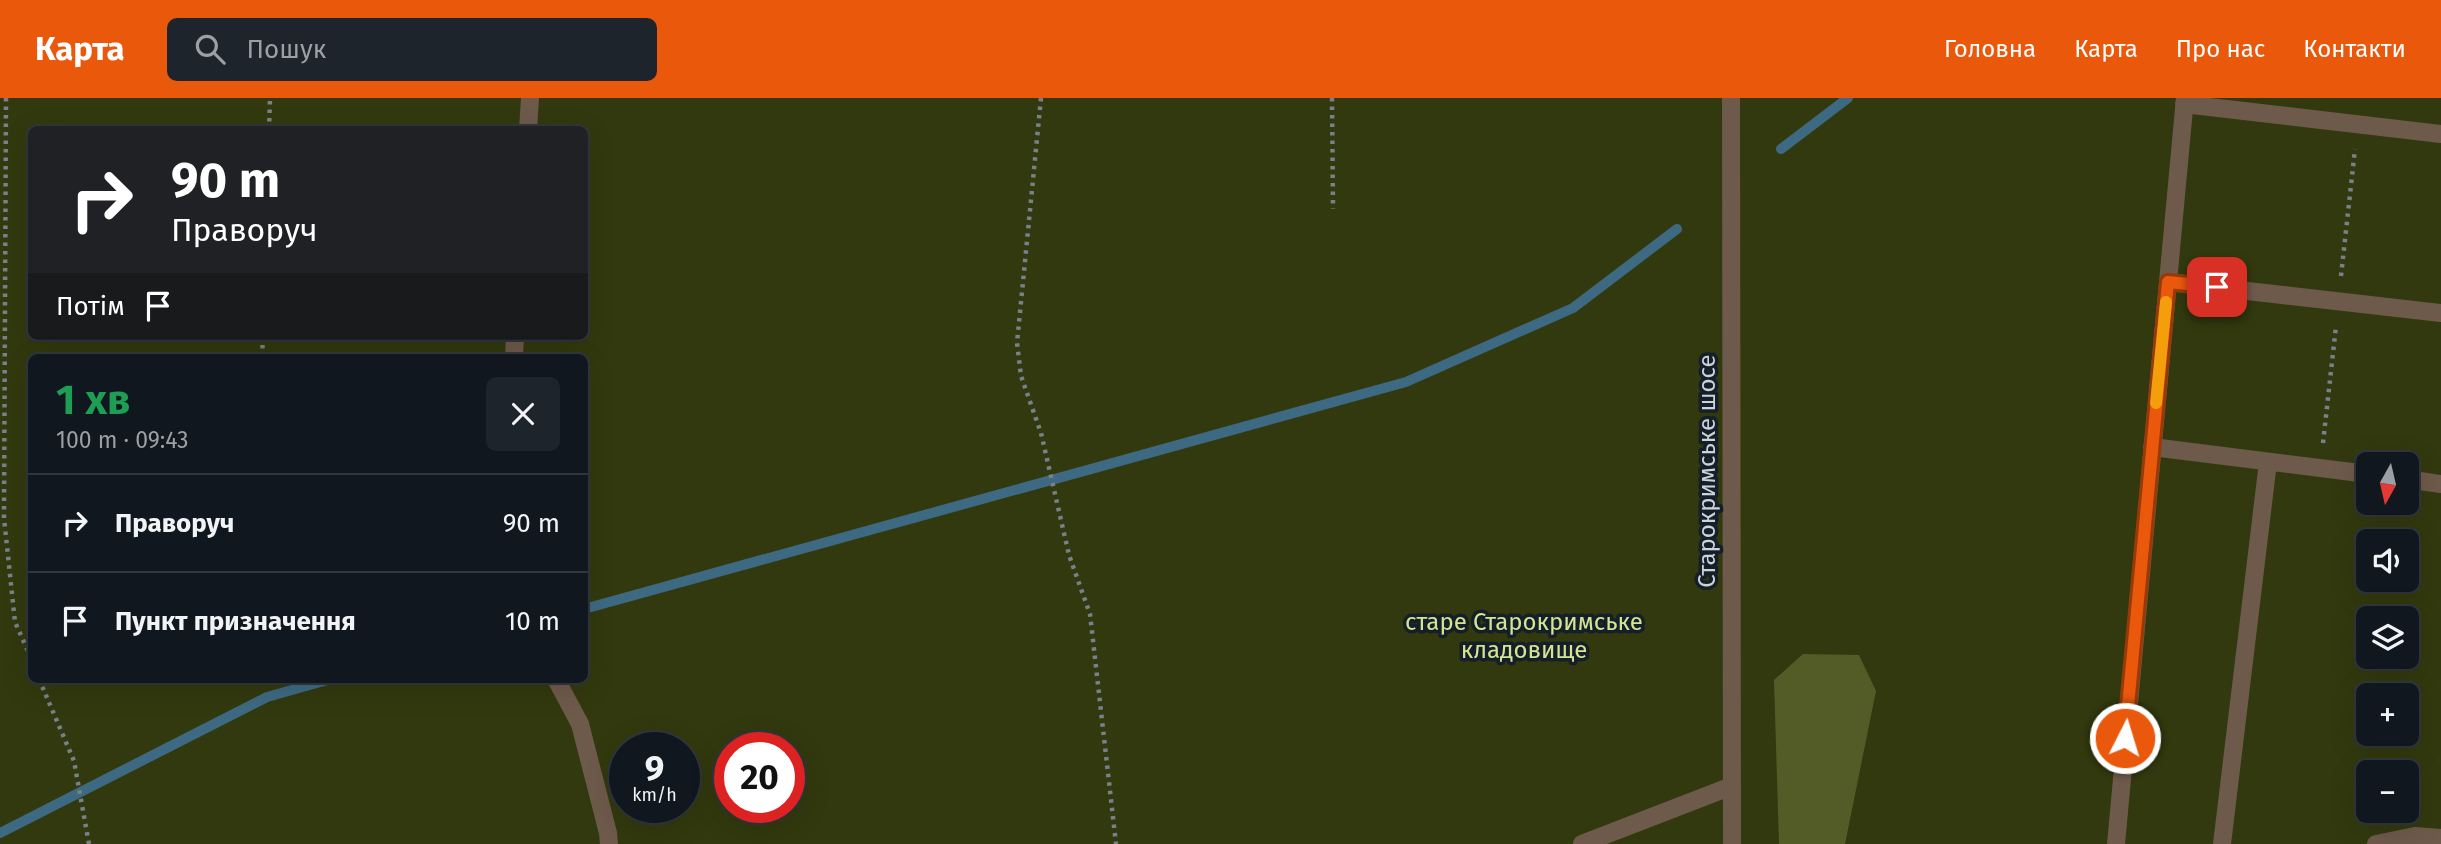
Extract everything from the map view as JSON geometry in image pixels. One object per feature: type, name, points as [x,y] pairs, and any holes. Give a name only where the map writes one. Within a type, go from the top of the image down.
[{"type":"street","points":[[528,126],[530,98]]},
{"type":"street","name":"Старокримське шосе","points":[[1731,98],[1732,844]]},
{"type":"street","points":[[2116,844],[2184,101],[2441,134]]},
{"type":"street","points":[[2168,282],[2441,313]]},
{"type":"street","points":[[2152,447],[2356,472]]},
{"type":"street","points":[[2222,844],[2268,461]]},
{"type":"street","points":[[2419,481],[2441,484]]},
{"type":"street","points":[[558,683],[580,724],[609,844]]},
{"type":"street","points":[[1582,844],[1732,786]]},
{"type":"street","points":[[2376,844],[2415,836],[2441,838]]},
{"type":"path","points":[[6,98],[4,518],[15,622],[28,651]]},
{"type":"path","points":[[269,126],[270,98]]},
{"type":"path","points":[[1041,98],[1017,343],[1021,376],[1041,433],[1069,555],[1090,614],[1116,844]]},
{"type":"path","points":[[1332,98],[1333,209]]},
{"type":"path","points":[[41,683],[74,761],[89,844]]},
{"type":"green space","name":"старе Старокримське кладовище","points":[[0,98],[2441,98],[2441,844],[0,844]]},
{"type":"green space","points":[[1803,654],[1859,655],[1876,691],[1845,844],[1779,844],[1774,680]]},
{"type":"waterway","points":[[1781,149],[1848,98]]},
{"type":"waterway","points":[[588,608],[1406,382],[1573,308],[1677,229]]},
{"type":"waterway","points":[[0,833],[267,697],[317,683]]},
{"type":"slow traffic","points":[[2156,403],[2166,302]]},
{"type":"route","points":[[2125,738],[2168,282],[2217,287]]}]
